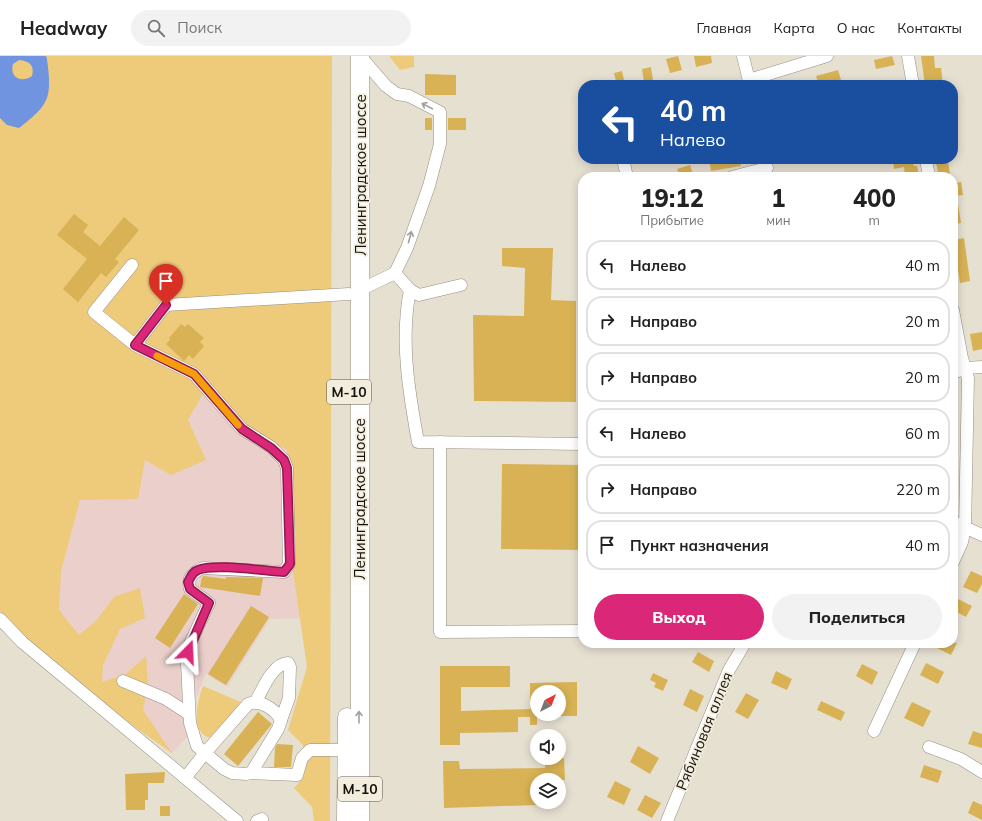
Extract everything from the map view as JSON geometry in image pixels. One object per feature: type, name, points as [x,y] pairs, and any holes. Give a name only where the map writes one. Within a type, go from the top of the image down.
[{"type":"highway","name":"Ленинградское шоссе","points":[[349,56],[354,292],[360,821]]},
{"type":"highway","name":"Ленинградское шоссе","points":[[346,821],[354,292],[360,56]]},
{"type":"street","points":[[135,345],[166,305],[354,292],[395,272],[407,248],[429,186],[440,144],[440,112],[409,96],[397,94],[386,86],[360,56]]},
{"type":"street","points":[[743,56],[749,80]]},
{"type":"street","points":[[755,80],[827,56]]},
{"type":"street","points":[[908,56],[912,80]]},
{"type":"street","points":[[752,172],[768,168]]},
{"type":"street","points":[[132,265],[94,312],[135,345],[194,374],[242,429],[279,454],[287,468],[290,564],[284,572],[203,568],[192,574],[188,582],[190,589],[209,603],[188,652],[189,714],[193,738],[197,746],[224,769],[232,773],[297,774],[302,758],[310,750],[347,750]]},
{"type":"street","points":[[395,272],[410,290],[419,295],[461,285]]},
{"type":"street","points":[[410,290],[407,308],[408,387],[418,442],[578,444]]},
{"type":"street","points":[[958,337],[968,378],[966,528],[958,551]]},
{"type":"street","points":[[958,371],[966,368],[982,367]]},
{"type":"street","points":[[440,442],[440,632],[578,631]]},
{"type":"street","points":[[958,524],[982,535]]},
{"type":"street","points":[[0,619],[22,642],[237,821]]},
{"type":"street","name":"Рябиновая аллея","points":[[667,821],[729,670],[741,648]]},
{"type":"street","points":[[874,731],[913,648]]},
{"type":"street","points":[[251,773],[278,729],[289,698],[290,667],[288,663],[283,663],[274,670],[256,701]]},
{"type":"street","points":[[123,681],[166,698],[189,714]]},
{"type":"street","points":[[185,778],[248,704],[256,701],[262,703],[281,720]]},
{"type":"street","points":[[929,746],[961,759],[982,772]]},
{"type":"shaded area","points":[[0,56],[300,56],[316,618],[270,619],[227,687],[206,674],[194,702],[189,735],[172,753],[136,728],[0,611]]},
{"type":"shaded area","points":[[0,56],[332,56],[330,821],[314,821],[312,807],[294,788],[301,780],[303,745],[288,730],[307,667],[293,571],[287,450],[245,427],[209,383],[188,420],[206,460],[171,475],[145,460],[138,499],[80,500],[61,571],[59,610],[79,635],[96,621],[114,597],[140,588],[145,618],[120,629],[103,665],[102,682],[126,674],[146,656],[148,685],[143,710],[172,753],[136,728],[48,658],[21,635],[0,611]]},
{"type":"shaded area","points":[[389,56],[414,56],[414,67],[400,70]]},
{"type":"shaded area","points":[[203,686],[243,703],[211,738],[204,735],[199,730],[197,723],[197,707]]},
{"type":"water","points":[[0,56],[46,56],[49,72],[49,92],[43,106],[19,128],[7,125],[0,118]],"holes":[[[19,60],[32,66],[33,72],[32,76],[21,79],[15,76],[12,69],[13,64]]]},
{"type":"building","points":[[678,56],[682,70],[670,73],[666,59]]},
{"type":"building","points":[[694,56],[711,56],[712,63],[696,67]]},
{"type":"building","points":[[892,56],[895,65],[876,69],[874,60]]},
{"type":"building","points":[[921,56],[934,56],[935,68],[941,68],[942,80],[924,80]]},
{"type":"building","points":[[651,67],[653,80],[644,80],[642,69]]},
{"type":"building","points":[[838,70],[841,80],[817,80],[816,76]]},
{"type":"building","points":[[622,71],[624,80],[616,80],[614,73]]},
{"type":"building","points":[[425,74],[456,75],[456,95],[425,95]]},
{"type":"building","points":[[425,118],[432,118],[432,130],[425,130]]},
{"type":"building","points":[[448,118],[466,118],[466,130],[448,130]]},
{"type":"building","points":[[710,164],[740,164],[741,166],[711,171]]},
{"type":"building","points":[[894,164],[913,164],[914,166],[917,166],[918,172],[904,172],[904,167],[894,169]]},
{"type":"building","points":[[936,164],[948,164],[950,172],[938,172]]},
{"type":"building","points":[[690,165],[692,172],[678,172],[677,169]]},
{"type":"building","points":[[958,182],[961,182],[963,195],[958,196]]},
{"type":"building","points":[[958,204],[961,223],[958,223]]},
{"type":"building","points":[[74,214],[88,225],[83,232],[100,246],[124,217],[139,230],[115,259],[119,262],[106,277],[101,273],[78,302],[63,289],[87,259],[57,235]]},
{"type":"building","points":[[964,238],[970,281],[960,283],[958,271],[958,239]]},
{"type":"building","points":[[502,248],[553,248],[551,300],[576,301],[576,402],[474,401],[473,315],[524,316],[525,268],[502,266]]},
{"type":"building","points":[[181,324],[185,327],[188,324],[204,338],[200,342],[204,346],[193,359],[189,355],[184,361],[166,344]]},
{"type":"building","points":[[982,332],[982,349],[973,351],[970,334]]},
{"type":"building","points":[[502,464],[578,465],[578,550],[501,549]]},
{"type":"building","points":[[971,571],[982,576],[982,584],[977,593],[963,587]]},
{"type":"building","points":[[202,577],[226,579],[226,577],[263,578],[260,596],[200,587]]},
{"type":"building","points":[[184,594],[198,604],[170,648],[155,638]]},
{"type":"building","points":[[958,599],[972,606],[966,617],[958,613]]},
{"type":"building","points":[[251,606],[269,617],[226,685],[208,674]]},
{"type":"building","points":[[937,648],[954,648],[951,655]]},
{"type":"building","points":[[698,652],[714,661],[709,672],[692,662]]},
{"type":"building","points":[[926,663],[944,672],[938,684],[920,675]]},
{"type":"building","points":[[862,664],[878,672],[872,685],[856,676]]},
{"type":"building","points":[[440,666],[510,666],[510,687],[461,687],[461,711],[530,709],[530,717],[518,717],[518,732],[460,733],[460,745],[440,745]]},
{"type":"building","points":[[776,671],[792,679],[787,690],[771,683]]},
{"type":"building","points":[[653,673],[668,680],[663,691],[654,687],[656,683],[650,680]]},
{"type":"building","points":[[577,682],[577,716],[566,716],[566,685],[530,685],[530,683]]},
{"type":"building","points":[[690,689],[704,696],[697,712],[683,705]]},
{"type":"building","points":[[746,693],[759,700],[748,719],[735,712]]},
{"type":"building","points":[[821,701],[845,712],[841,721],[817,710]]},
{"type":"building","points":[[912,702],[931,711],[923,727],[904,718]]},
{"type":"building","points":[[258,712],[272,724],[238,766],[224,754]]},
{"type":"building","points":[[530,721],[537,721],[537,725],[530,725]]},
{"type":"building","points":[[973,731],[982,734],[982,748],[968,744]]},
{"type":"building","points":[[277,744],[293,745],[291,767],[274,767],[275,748]]},
{"type":"building","points":[[638,746],[659,758],[650,774],[630,762]]},
{"type":"building","points":[[443,761],[459,761],[460,769],[545,768],[545,765],[564,765],[565,773],[530,773],[530,805],[444,808]]},
{"type":"building","points":[[924,765],[942,771],[938,783],[920,777]]},
{"type":"building","points":[[165,772],[164,783],[148,783],[148,800],[145,800],[145,810],[126,810],[125,774]]},
{"type":"building","points":[[615,781],[631,789],[624,805],[607,797]]},
{"type":"building","points":[[645,795],[661,803],[652,818],[637,810]]},
{"type":"building","points":[[973,801],[982,805],[982,820],[968,813]]},
{"type":"building","points":[[160,806],[170,806],[170,816],[160,816]]},
{"type":"slow traffic","points":[[157,356],[194,374],[238,425]]},
{"type":"route","points":[[166,305],[135,345],[194,374],[242,429],[279,454],[284,460],[287,468],[290,564],[284,572],[203,568],[192,574],[188,582],[190,589],[209,603],[190,644],[188,652]]}]
